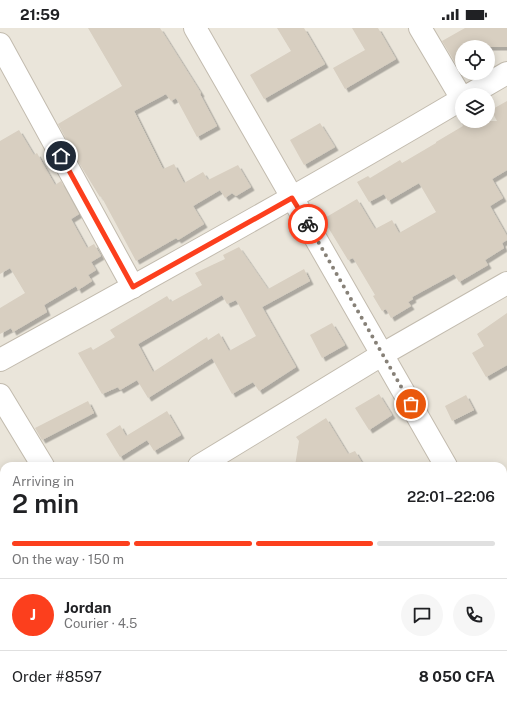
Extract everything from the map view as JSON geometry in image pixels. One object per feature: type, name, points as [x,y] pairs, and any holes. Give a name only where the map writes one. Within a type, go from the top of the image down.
[{"type":"street","points":[[195,28],[444,462]]},
{"type":"street","points":[[420,28],[455,88]]},
{"type":"street","points":[[0,44],[133,287]]},
{"type":"street","points":[[480,88],[507,73]]},
{"type":"street","points":[[0,360],[292,198],[455,103]]},
{"type":"street","points":[[206,462],[383,354],[507,283]]},
{"type":"street","points":[[0,394],[41,462]]},
{"type":"shaded area","points":[[0,28],[507,28],[507,462],[0,462]]},
{"type":"building","points":[[88,28],[160,28],[201,93],[200,94],[217,126],[197,137],[176,98],[171,101],[166,94],[134,111],[163,169],[174,164],[184,183],[203,172],[208,180],[238,165],[251,187],[236,196],[232,193],[225,198],[220,190],[193,206],[204,224],[178,240],[176,238],[136,261],[101,196],[100,197],[79,163],[58,124],[122,86]]},
{"type":"building","points":[[277,28],[304,28],[325,64],[264,99],[250,75],[291,51]]},
{"type":"building","points":[[352,28],[378,28],[396,59],[345,89],[333,68],[365,50]]},
{"type":"building","points":[[465,28],[507,28],[507,47],[495,47],[495,40],[455,40],[455,62],[442,41]]},
{"type":"building","points":[[507,101],[507,170],[492,179],[503,198],[490,206],[507,236],[507,240],[502,243],[504,248],[485,260],[488,265],[459,282],[454,274],[412,297],[413,299],[408,302],[411,306],[391,318],[386,309],[382,311],[373,296],[375,295],[353,258],[348,260],[323,219],[357,199],[375,229],[392,220],[399,233],[436,212],[419,183],[388,201],[384,194],[369,202],[357,182],[368,176],[370,178],[400,160],[402,163],[460,128],[495,128],[495,121],[497,121],[495,117],[495,108]]},
{"type":"building","points":[[320,123],[335,147],[304,165],[290,140]]},
{"type":"building","points":[[19,130],[34,155],[37,153],[55,185],[61,181],[79,214],[71,219],[87,248],[94,244],[101,256],[91,262],[96,270],[88,275],[92,281],[78,290],[76,286],[44,305],[47,312],[13,332],[11,328],[0,334],[0,308],[25,293],[10,268],[0,274],[0,141]]},
{"type":"building","points":[[239,247],[268,289],[304,269],[310,281],[262,307],[296,367],[259,391],[253,382],[232,394],[212,358],[148,398],[137,380],[120,390],[118,387],[102,394],[78,353],[91,347],[93,350],[115,337],[110,330],[167,296],[171,302],[202,285],[195,273],[225,259],[223,255]],"holes":[[[222,295],[227,304],[236,300],[256,336],[229,351],[219,333],[208,340],[207,337],[153,372],[138,344]]]},
{"type":"building","points":[[507,313],[507,365],[486,377],[472,353],[484,346],[477,334]]},
{"type":"building","points":[[332,323],[345,345],[322,358],[310,335]]},
{"type":"building","points":[[379,394],[392,415],[369,430],[355,408]]},
{"type":"building","points":[[466,395],[474,410],[452,421],[445,406]]},
{"type":"building","points":[[88,401],[94,413],[42,440],[35,428]]},
{"type":"building","points":[[167,411],[181,435],[154,451],[147,440],[120,457],[106,434],[120,425],[126,436]]},
{"type":"building","points":[[326,418],[348,454],[355,451],[362,462],[296,462],[299,441],[296,437]]},
{"type":"way so far","points":[[308,224],[411,404]]},
{"type":"route","points":[[61,156],[133,287],[292,198],[308,224]]}]
